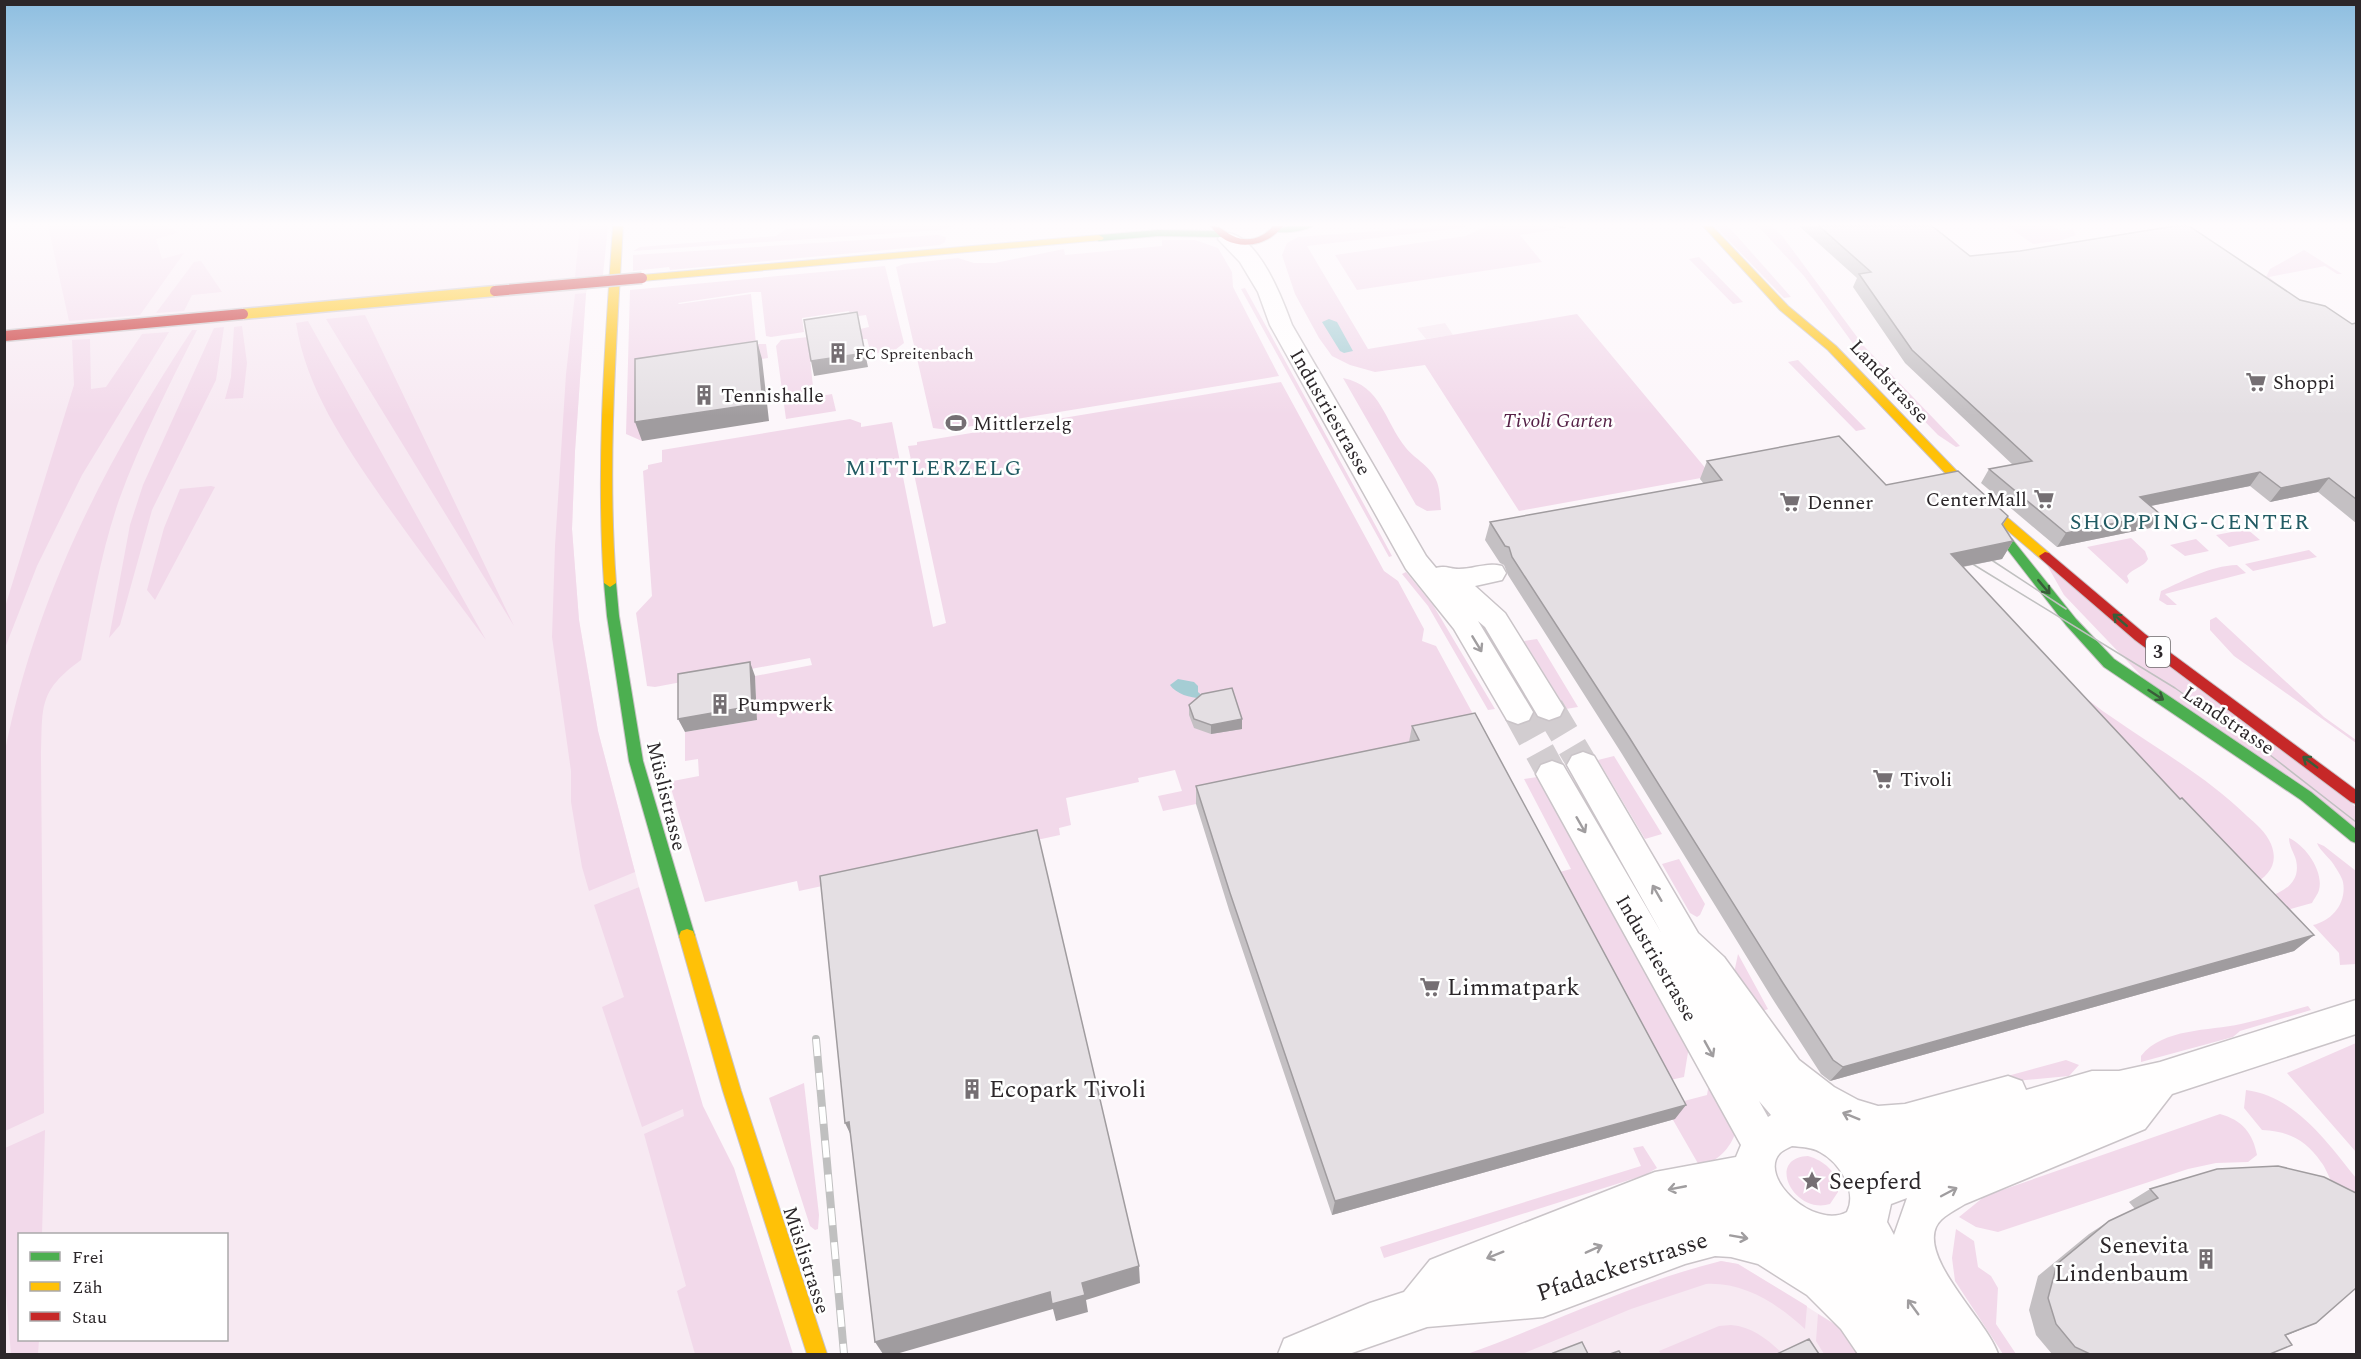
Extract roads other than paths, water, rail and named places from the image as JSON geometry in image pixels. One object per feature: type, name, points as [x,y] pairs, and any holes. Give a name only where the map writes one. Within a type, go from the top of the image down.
[{"type":"street","points":[[4,336],[516,289]]},
{"type":"street","name":"Müslistrasse","points":[[614,289],[605,447],[605,527],[613,616],[636,761],[732,1091],[817,1354]]},
{"type":"street","name":"Industriestrasse","points":[[1267,289],[1281,325],[1398,530],[1419,557],[1433,585],[1448,588],[1495,620],[1549,708]]},
{"type":"street","name":"Landstrasse","points":[[1767,289],[1784,308],[1832,348],[1971,493],[2140,638],[2356,798]]},
{"type":"street","name":"Landstrasse","points":[[1812,314],[1832,348]]},
{"type":"street","name":"Landstrasse","points":[[1971,493],[2072,622],[2109,663],[2248,756],[2356,837]]},
{"type":"street","points":[[1419,557],[1456,570],[1492,573]]},
{"type":"street","points":[[1448,588],[1492,573]]},
{"type":"street","points":[[1492,573],[1483,580],[1480,588],[1483,600],[1495,620]]},
{"type":"street","name":"Industriestrasse","points":[[1448,588],[1464,622],[1518,712]]},
{"type":"street","name":"Industriestrasse","points":[[1774,1210],[1762,1192],[1758,1158],[1568,770],[1686,944],[1733,1039],[1766,1081],[1814,1114]]},
{"type":"street","points":[[1851,1152],[1917,1142],[2105,1089],[2160,1080],[2208,1062],[2356,1017]]},
{"type":"street","points":[[1977,1354],[1928,1282],[1916,1256],[1912,1234],[1919,1215],[1933,1201],[1951,1190],[2131,1116],[2160,1080]]},
{"type":"street","points":[[1814,1114],[1850,1117],[1878,1125],[1905,1123],[2023,1089],[2073,1084],[2105,1089]]},
{"type":"street","points":[[1803,1246],[1853,1232],[1868,1207],[2103,1104],[2105,1089]]},
{"type":"street","points":[[1814,1114],[1823,1133],[1851,1152],[1864,1172],[1868,1207],[1903,1293],[1947,1354]]},
{"type":"street","name":"Pfadackerstrasse","points":[[1419,1306],[1445,1275],[1655,1192],[1758,1158],[1773,1131],[1789,1127],[1814,1114]]},
{"type":"street","name":"Pfadackerstrasse","points":[[1299,1354],[1419,1306],[1516,1283],[1669,1216],[1700,1209],[1730,1207],[1774,1210]]},
{"type":"street","points":[[1774,1210],[1788,1222],[1804,1231],[1803,1246],[1822,1280],[1847,1305],[1884,1354]]},
{"type":"street","name":"Pfadackerstrasse","points":[[1419,1306],[1543,1296],[1684,1243],[1715,1235],[1803,1246]]},
{"type":"street","points":[[1803,1246],[1879,1304],[1911,1354]]},
{"type":"water","points":[[1329,319],[1337,322],[1353,351],[1344,353],[1340,351],[1322,322]]},
{"type":"water","points":[[1178,679],[1194,682],[1198,686],[1198,692],[1205,698],[1181,694],[1170,685]]},
{"type":"tunnel","points":[[1549,708],[1583,765]]},
{"type":"tunnel","points":[[1518,712],[1552,774]]},
{"type":"tram line","points":[[1990,559],[2066,609]]},
{"type":"tram line","points":[[1971,563],[2175,688],[2270,755],[2356,822]]},
{"type":"railway","points":[[816,1039],[844,1354]]},
{"type":"place","name":"FC Spreitenbach","points":[[838,353]]},
{"type":"place","name":"Shoppi","points":[[2256,382]]},
{"type":"place","name":"Tennishalle","points":[[704,395]]},
{"type":"place","name":"Mittlerzelg","points":[[956,423]]},
{"type":"place","name":"CenterMall","points":[[2044,499]]},
{"type":"place","name":"Denner","points":[[1790,502]]},
{"type":"place","name":"Pumpwerk","points":[[720,704]]},
{"type":"place","name":"Tivoli","points":[[1883,779]]},
{"type":"place","name":"Limmatpark","points":[[1430,987]]},
{"type":"place","name":"Ecopark Tivoli","points":[[972,1089]]},
{"type":"place","name":"Seepferd","points":[[1812,1181]]},
{"type":"place","name":"Senevita Lindenbaum","points":[[2206,1259]]},
{"type":"district","name":"MITTLERZELG","points":[[934,467]]},
{"type":"district","name":"SHOPPING-CENTER","points":[[2190,521]]},
{"type":"park label","name":"Tivoli Garten","points":[[1558,420]]}]
